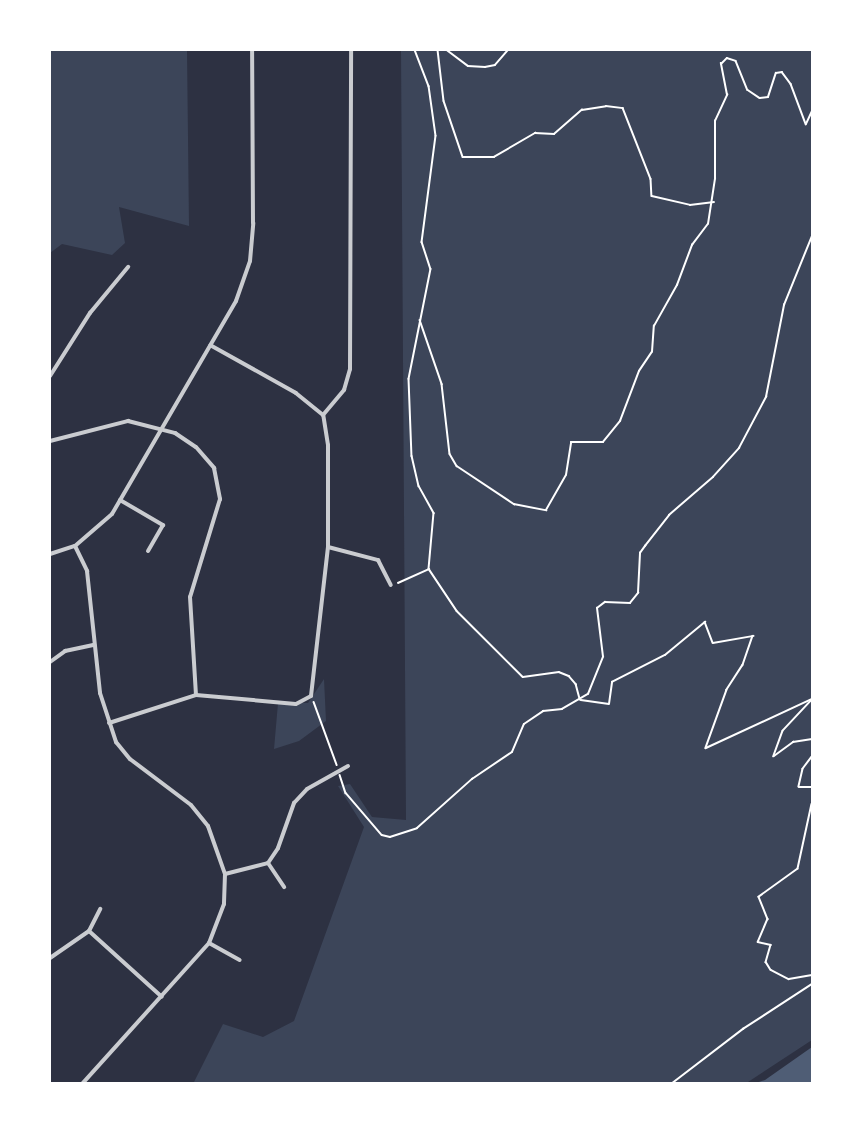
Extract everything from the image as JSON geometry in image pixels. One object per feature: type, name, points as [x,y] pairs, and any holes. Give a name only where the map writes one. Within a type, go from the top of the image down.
[{"type":"street","points":[[50,554],[75,546],[94,533],[120,500],[236,301],[250,261],[252,50]]},
{"type":"street","points":[[323,415],[344,390],[350,369],[351,50]]},
{"type":"street","points":[[50,376],[90,313],[128,267]]},
{"type":"street","points":[[109,723],[196,695],[296,704],[311,696],[328,547],[328,445],[323,415],[296,393],[210,345]]},
{"type":"street","points":[[50,441],[128,421],[162,428],[196,447],[214,468],[220,499],[190,597],[196,695]]},
{"type":"street","points":[[120,500],[163,525],[148,551]]},
{"type":"street","points":[[75,546],[87,571],[100,693],[116,742],[130,759],[191,805],[208,826],[225,874],[224,904],[209,943],[85,1082]]},
{"type":"street","points":[[328,547],[378,560],[391,585]]},
{"type":"street","points":[[50,662],[64,651],[94,645]]},
{"type":"street","points":[[225,874],[268,863],[278,848],[294,803],[307,789],[348,766]]},
{"type":"street","points":[[268,863],[284,887]]},
{"type":"street","points":[[50,958],[89,931],[100,909]]},
{"type":"street","points":[[89,931],[162,997]]},
{"type":"street","points":[[209,943],[240,960]]},
{"type":"path","points":[[415,50],[429,86],[436,136],[422,242],[431,269],[409,379],[412,456],[419,486],[434,513],[429,569],[457,611],[523,677],[559,672],[569,676],[576,684],[580,700]]},
{"type":"path","points":[[438,50],[444,101],[463,157],[494,157],[535,133],[554,134],[582,110],[606,106],[623,108],[651,178],[652,196],[690,206],[714,202]]},
{"type":"path","points":[[447,50],[468,66],[485,67],[495,65],[508,50]]},
{"type":"path","points":[[537,50],[548,50]]},
{"type":"path","points":[[420,320],[442,384],[450,454],[458,466],[514,504],[546,510],[566,475],[571,442],[603,442],[620,421],[639,371],[652,352],[654,326],[677,285],[692,245],[708,224],[714,202],[715,121],[727,95],[722,64],[727,58],[736,61],[748,90],[760,98],[768,97],[776,73],[782,72],[803,109],[806,124],[813,111]]},
{"type":"path","points":[[311,696],[346,793],[374,830],[390,837],[428,822],[450,798],[512,752],[524,724],[537,715],[580,700],[588,694],[602,662],[602,630],[597,608],[605,602],[630,603],[638,592],[640,553],[669,515],[724,466],[756,417],[768,389],[784,304],[813,236]]},
{"type":"path","points":[[391,585],[409,581],[429,569]]},
{"type":"path","points":[[580,700],[609,704],[612,682],[665,655],[705,622],[713,643],[753,636],[743,665],[727,690],[706,748],[813,700]]},
{"type":"path","points":[[813,700],[783,731],[774,756],[793,742],[813,739]]},
{"type":"path","points":[[813,757],[804,769],[799,787],[813,787]]},
{"type":"path","points":[[813,804],[798,869],[759,897],[768,919],[758,942],[771,945],[766,963],[771,970],[789,979],[813,975]]},
{"type":"path","points":[[671,1083],[813,984]]},
{"type":"shaded area","points":[[50,50],[187,50],[189,226],[119,207],[125,243],[112,255],[62,244],[50,253]]},
{"type":"shaded area","points":[[401,50],[812,50],[812,1040],[748,1082],[193,1084],[223,1024],[263,1037],[294,1021],[364,827],[338,786],[350,784],[372,817],[406,820]]},
{"type":"shaded area","points":[[324,679],[326,721],[299,741],[274,749],[278,703],[308,703]]},
{"type":"shaded area","points":[[812,1047],[812,1083],[756,1083],[765,1080]]}]
